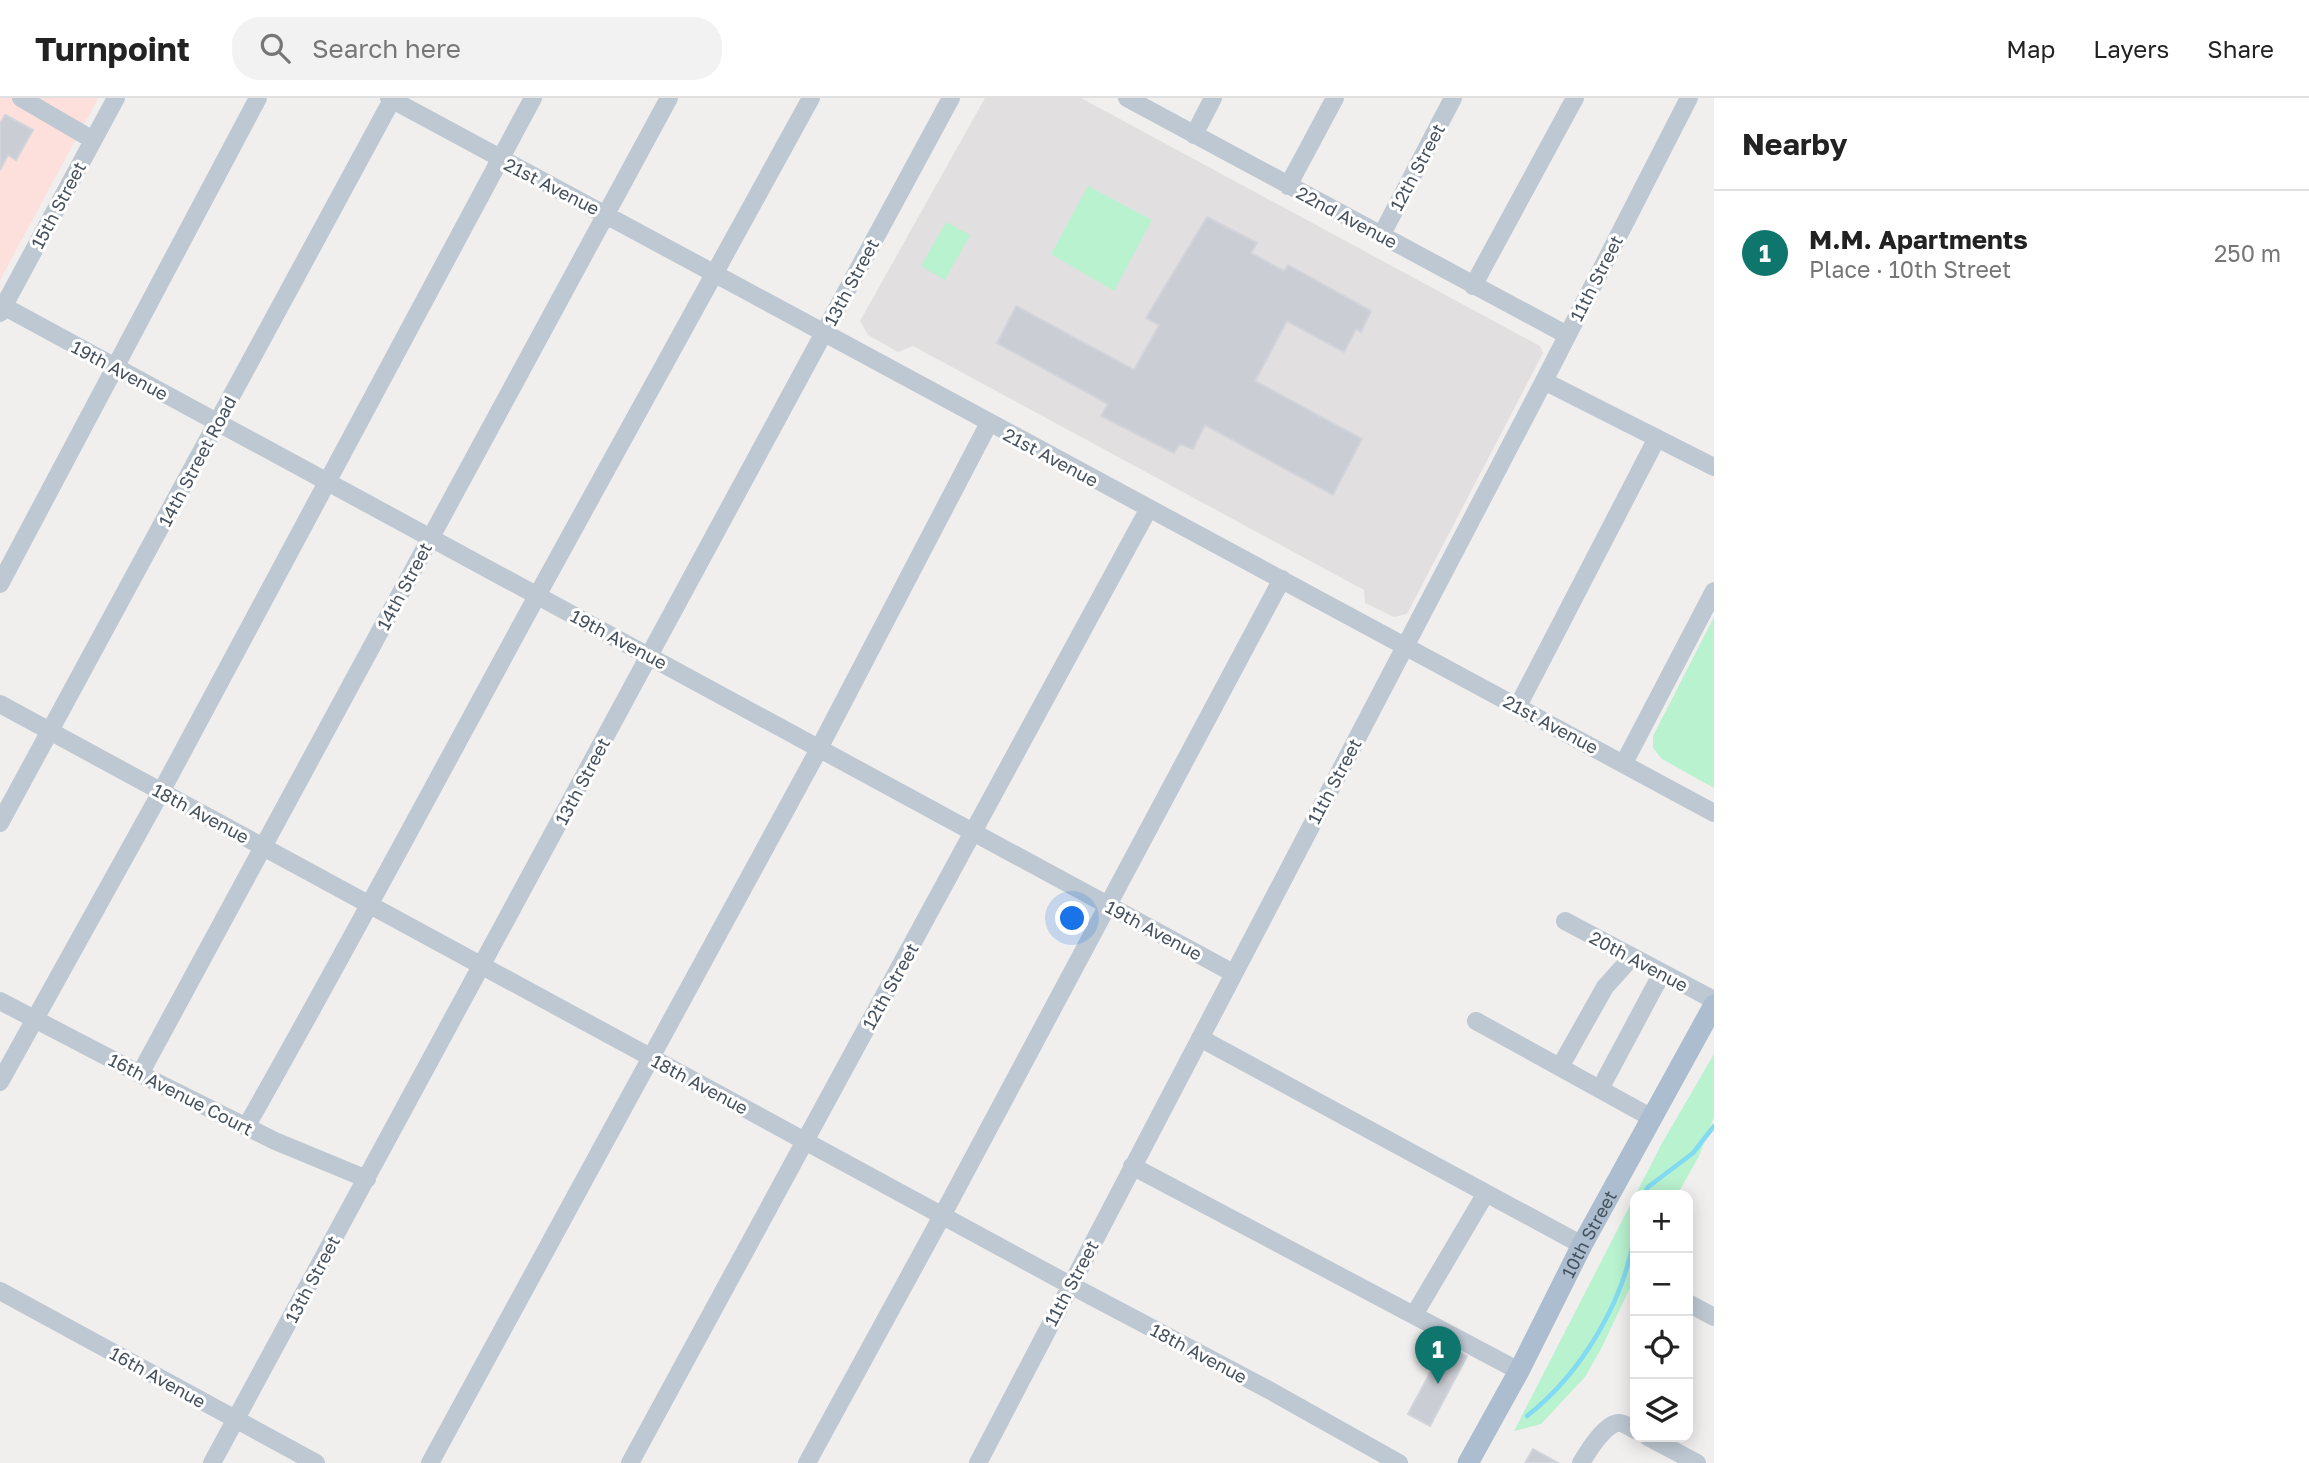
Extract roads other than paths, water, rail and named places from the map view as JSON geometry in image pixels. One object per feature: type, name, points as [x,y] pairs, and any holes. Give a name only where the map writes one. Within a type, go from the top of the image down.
[{"type":"main road","name":"10th Street","points":[[1468,1463],[1519,1371],[1582,1245],[1714,1003]]},
{"type":"street","points":[[21,98],[93,140]]},
{"type":"street","name":"15th Street","points":[[2,309],[116,98]]},
{"type":"street","points":[[0,584],[258,98]]},
{"type":"street","points":[[0,1082],[162,792],[533,98]]},
{"type":"street","name":"14th Street","points":[[140,1074],[669,98]]},
{"type":"street","points":[[246,1127],[811,98]]},
{"type":"street","name":"13th Street","points":[[212,1463],[951,98]]},
{"type":"street","name":"22nd Avenue","points":[[1126,98],[1567,335]]},
{"type":"street","points":[[1194,135],[1213,98]]},
{"type":"street","points":[[1288,186],[1335,98]]},
{"type":"street","name":"12th Street","points":[[1381,236],[1453,98]]},
{"type":"street","points":[[1473,286],[1575,98]]},
{"type":"street","name":"11th Street","points":[[978,1463],[1544,381],[1689,98]]},
{"type":"street","name":"21st Avenue","points":[[391,99],[1148,510],[1282,579],[1714,813]]},
{"type":"street","name":"14th Street Road","points":[[0,823],[391,99]]},
{"type":"street","name":"19th Avenue","points":[[2,309],[115,367],[1233,973]]},
{"type":"street","points":[[1544,381],[1714,467]]},
{"type":"street","points":[[430,1463],[819,748],[989,423]]},
{"type":"street","points":[[1518,706],[1657,438]]},
{"type":"street","name":"12th Street","points":[[630,1463],[1148,510]]},
{"type":"street","points":[[807,1463],[1282,579]]},
{"type":"street","points":[[1624,763],[1714,591]]},
{"type":"street","name":"18th Avenue","points":[[0,704],[1070,1285],[1269,1390],[1380,1442],[1399,1463]]},
{"type":"street","name":"20th Avenue","points":[[1564,921],[1714,1003]]},
{"type":"street","points":[[1560,1067],[1605,987],[1632,957]]},
{"type":"street","points":[[1600,1090],[1662,973]]},
{"type":"street","name":"16th Avenue Court","points":[[0,1001],[246,1127],[367,1179]]},
{"type":"street","points":[[1476,1021],[1652,1118]]},
{"type":"street","points":[[1200,1038],[1582,1245]]},
{"type":"street","points":[[1132,1166],[1519,1371]]},
{"type":"street","points":[[1414,1315],[1486,1193]]},
{"type":"street","name":"16th Avenue","points":[[0,1291],[316,1463]]},
{"type":"street","points":[[1693,1306],[1714,1317]]},
{"type":"street","points":[[1581,1463],[1602,1433],[1612,1424],[1620,1423],[1630,1428]]},
{"type":"street","points":[[1657,1442],[1697,1463]]},
{"type":"waterway","points":[[1646,1190],[1693,1153],[1714,1126]]},
{"type":"waterway","points":[[1527,1416],[1566,1378],[1598,1333],[1622,1282],[1631,1253]]},
{"type":"place","name":"M.M. Apartments","points":[[1438,1384]]}]
